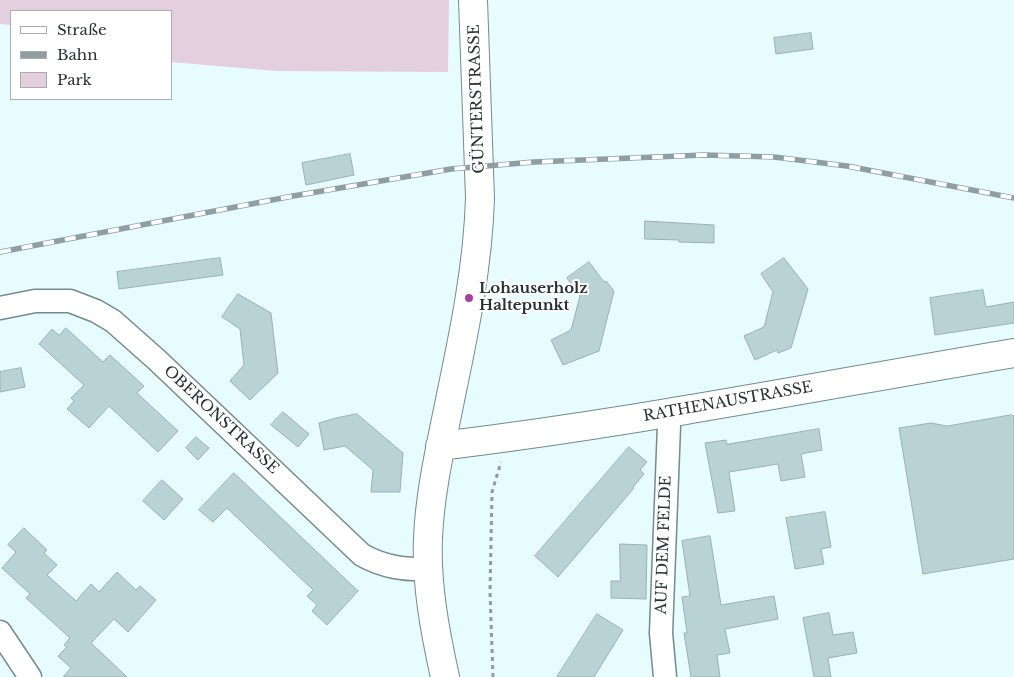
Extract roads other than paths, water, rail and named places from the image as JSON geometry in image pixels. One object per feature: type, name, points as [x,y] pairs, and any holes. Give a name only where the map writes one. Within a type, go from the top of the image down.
[{"type":"street","name":"GÜNTERSTRASSE","points":[[445,677],[433,611],[429,569],[430,521],[440,446],[471,289],[479,227],[480,198],[473,0]]},
{"type":"street","name":"OBERONSTRASSE","points":[[0,308],[35,301],[70,301],[96,311],[113,321],[157,360],[362,555],[395,568],[429,569]]},
{"type":"street","name":"RATHENAUSTRASSE","points":[[440,446],[500,439],[668,413],[1014,353]]},
{"type":"street","name":"AUF DEM FELDE","points":[[666,677],[661,633],[668,413]]},
{"type":"street","points":[[0,632],[30,677]]},
{"type":"railway","points":[[0,252],[293,196],[451,169],[534,162],[704,155],[774,157],[847,166],[1014,198]]},
{"type":"place","name":"Lohauserholz Haltepunkt","points":[[469,298]]}]
